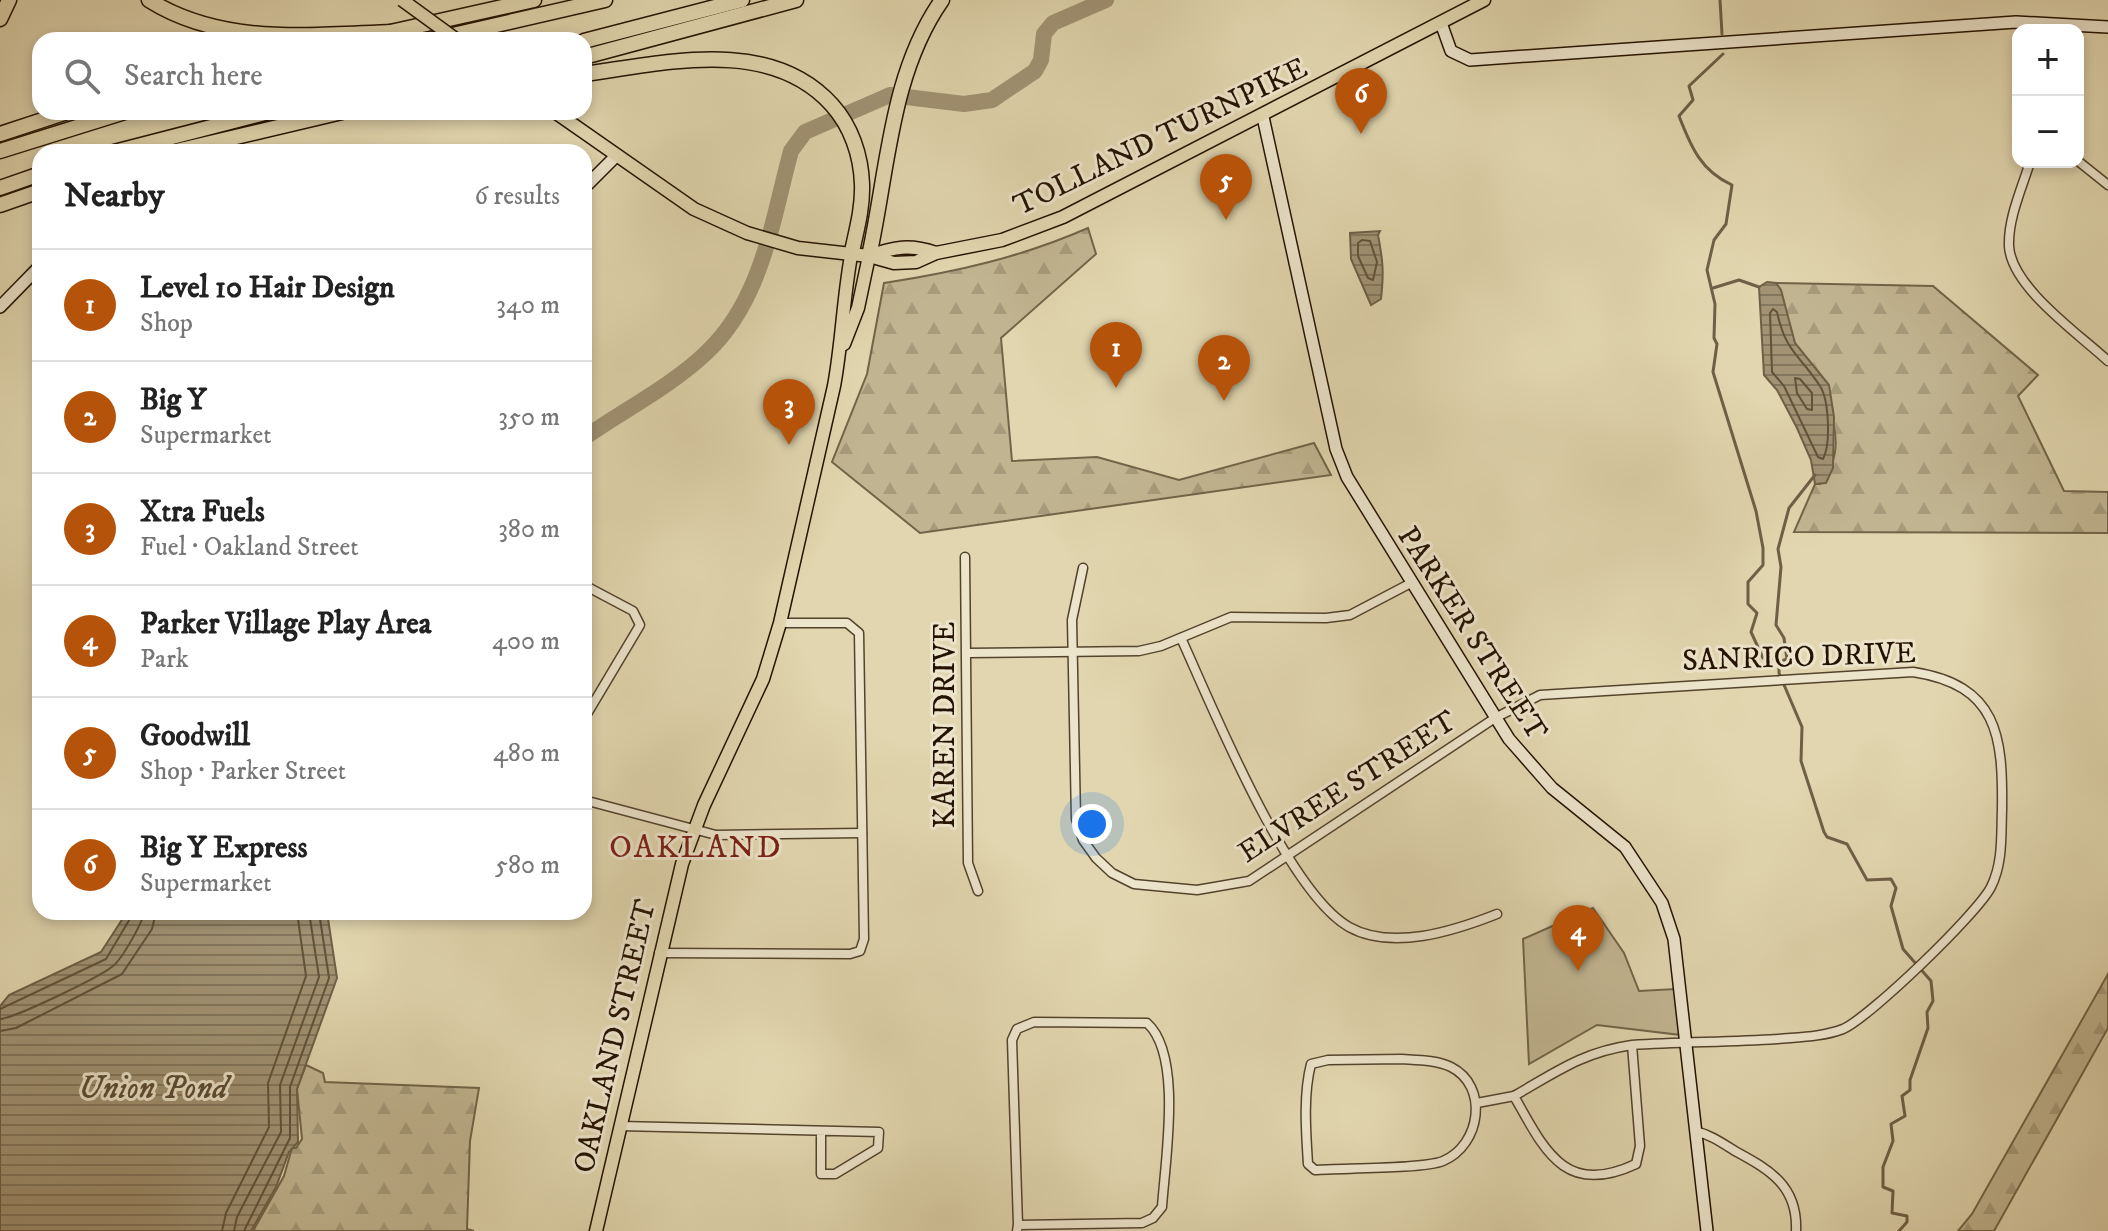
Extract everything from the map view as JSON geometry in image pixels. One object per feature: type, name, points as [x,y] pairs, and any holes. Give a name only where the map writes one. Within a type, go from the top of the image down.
[{"type":"highway","points":[[0,19],[9,0]]},
{"type":"highway","points":[[149,0],[197,23],[245,32]]},
{"type":"highway","points":[[393,32],[534,0]]},
{"type":"highway","points":[[466,32],[605,0]]},
{"type":"highway","points":[[592,39],[742,0]]},
{"type":"highway","points":[[592,55],[796,0]]},
{"type":"highway","points":[[869,256],[906,74],[920,35],[942,0]]},
{"type":"highway","points":[[592,73],[744,60],[772,65],[798,76],[831,103],[849,131],[862,185],[851,256]]},
{"type":"highway","points":[[0,134],[43,120]]},
{"type":"highway","points":[[0,151],[99,120]]},
{"type":"highway","points":[[145,144],[238,120]]},
{"type":"highway","points":[[206,144],[308,120]]},
{"type":"highway","points":[[0,188],[32,177]]},
{"type":"highway","points":[[0,205],[32,194]]},
{"type":"main road","points":[[402,0],[446,32]]},
{"type":"main road","name":"TOLLAND TURNPIKE","points":[[566,120],[694,209],[747,233],[788,246],[869,256],[894,263],[916,262],[936,253],[989,243],[1039,227],[1263,117],[1484,0]]},
{"type":"main road","name":"OAKLAND STREET","points":[[841,350],[841,309],[851,256]]},
{"type":"main road","name":"OAKLAND STREET","points":[[596,1231],[658,953],[694,832],[758,692],[780,623],[841,350],[858,308],[869,256]]},
{"type":"street","points":[[1441,23],[1451,51],[1470,60],[2000,23],[2023,24]]},
{"type":"street","points":[[2084,26],[2108,27]]},
{"type":"street","name":"PARKER STREET","points":[[1263,117],[1336,449],[1368,514],[1495,718],[1528,763],[1625,847],[1662,903],[1674,939],[1707,1231]]},
{"type":"street","points":[[592,180],[616,156]]},
{"type":"street","points":[[2084,166],[2108,185]]},
{"type":"street","points":[[2028,168],[2010,228],[2012,265],[2024,283],[2108,361]]},
{"type":"street","points":[[0,307],[32,274]]},
{"type":"street","name":"KAREN DRIVE","points":[[965,557],[968,863],[978,891]]},
{"type":"street","name":"ELVREE STREET","points":[[1083,568],[1072,620],[1076,819],[1083,840],[1096,858],[1112,873],[1134,884],[1197,890],[1249,881],[1495,718]]},
{"type":"street","points":[[968,653],[1139,651],[1231,617],[1326,618],[1350,615],[1411,583]]},
{"type":"street","points":[[592,589],[633,611],[640,625],[592,706]]},
{"type":"street","points":[[658,953],[835,954],[860,951],[864,939],[859,633],[847,623],[780,623]]},
{"type":"street","points":[[1181,638],[1239,767],[1288,855],[1326,909],[1349,927],[1376,937],[1404,938],[1497,914]]},
{"type":"street","name":"SANRICO DRIVE","points":[[1495,718],[1524,701],[1558,691],[1913,672],[1943,677],[1982,704],[1996,728],[2002,750],[1997,871],[1977,909],[1866,1015],[1844,1029],[1816,1036],[1603,1049],[1575,1059],[1514,1096]]},
{"type":"street","points":[[592,802],[694,832],[716,835],[862,833]]},
{"type":"street","points":[[1034,1022],[1147,1023],[1159,1033],[1169,1090],[1162,1207],[1153,1218],[1142,1223],[1017,1228],[1018,1129],[1012,1055],[1017,1029],[1034,1022]]},
{"type":"street","points":[[1477,1103],[1514,1096],[1544,1149],[1563,1169],[1592,1176],[1614,1174],[1636,1164],[1640,1146],[1632,1045]]},
{"type":"street","points":[[1328,1060],[1428,1061],[1451,1067],[1469,1084],[1477,1103],[1475,1123],[1462,1148],[1443,1161],[1315,1170],[1308,1164],[1307,1079],[1311,1064],[1328,1060]]},
{"type":"street","points":[[619,1126],[879,1132],[878,1148],[835,1174],[821,1174],[821,1131]]},
{"type":"street","points":[[1695,1131],[1711,1136],[1775,1174],[1791,1199],[1796,1231]]},
{"type":"green space","points":[[1088,228],[1096,254],[1001,338],[1012,461],[1097,457],[1179,480],[1314,443],[1331,475],[920,533],[832,462],[867,374],[884,283],[988,262]]},
{"type":"green space","points":[[1776,283],[1933,286],[2038,375],[2018,396],[2064,491],[2108,492],[2108,533],[1794,532],[1815,484],[1820,484],[1831,466],[1835,430],[1822,394],[1791,335]]},
{"type":"green space","points":[[1593,908],[1624,953],[1639,991],[1676,989],[1681,1035],[1597,1025],[1529,1064],[1523,939]]},
{"type":"green space","points":[[2108,974],[2108,1028],[1994,1231],[1958,1231],[1972,1214]]},
{"type":"green space","points":[[306,1065],[323,1073],[325,1082],[479,1088],[470,1141],[467,1229],[474,1231],[253,1231],[284,1176],[292,1148],[296,1148],[302,1139],[297,1089]]},
{"type":"water","points":[[1380,231],[1381,299],[1371,305],[1351,259],[1350,233]]},
{"type":"water","points":[[1767,282],[1776,283],[1781,290],[1795,343],[1829,385],[1834,417],[1833,468],[1826,483],[1815,484],[1811,460],[1797,428],[1777,390],[1764,375],[1759,287]]},
{"type":"water","name":"Union Pond","points":[[122,920],[328,920],[337,978],[297,1089],[298,1142],[289,1152],[276,1187],[251,1231],[0,1231],[0,1006],[9,995],[101,952]]},
{"type":"waterway","points":[[592,433],[677,377],[725,332],[752,285],[771,232],[791,151],[805,132],[890,95],[964,104],[992,100],[1035,71],[1041,60],[1044,34],[1053,23],[1106,0]]},
{"type":"waterway","points":[[1720,0],[1722,34]]},
{"type":"waterway","points":[[1723,54],[1689,86],[1693,100],[1679,116],[1698,157],[1712,173],[1732,185],[1726,224],[1714,240],[1707,270],[1715,304],[1714,338],[1717,344],[1713,372],[1756,511],[1763,548],[1763,565],[1748,582],[1748,604],[1757,613],[1751,632],[1763,658],[1771,657],[1779,662],[1779,673],[1802,727],[1801,761],[1824,832],[1827,837],[1847,844],[1867,880],[1891,879],[1896,888],[1891,906],[1903,949],[1931,981],[1933,1001],[1927,1012],[1928,1028],[1910,1080],[1910,1090],[1902,1096],[1905,1116],[1891,1124],[1893,1141],[1883,1167],[1883,1187],[1893,1191],[1892,1213],[1907,1216],[1907,1222],[1899,1231]]},
{"type":"waterway","points":[[1713,288],[1739,280],[1759,287]]},
{"type":"waterway","points":[[1779,662],[1787,659],[1784,638],[1776,625],[1781,567],[1778,549],[1789,508],[1815,475]]},
{"type":"place","name":"Big Y Express","points":[[1361,134]]},
{"type":"place","name":"Goodwill","points":[[1226,220]]},
{"type":"place","name":"Level 10 Hair Design","points":[[1116,388]]},
{"type":"place","name":"Big Y","points":[[1224,401]]},
{"type":"place","name":"Xtra Fuels","points":[[789,445]]},
{"type":"place","name":"Parker Village Play Area","points":[[1578,971]]},
{"type":"district","name":"OAKLAND","points":[[696,846]]}]
